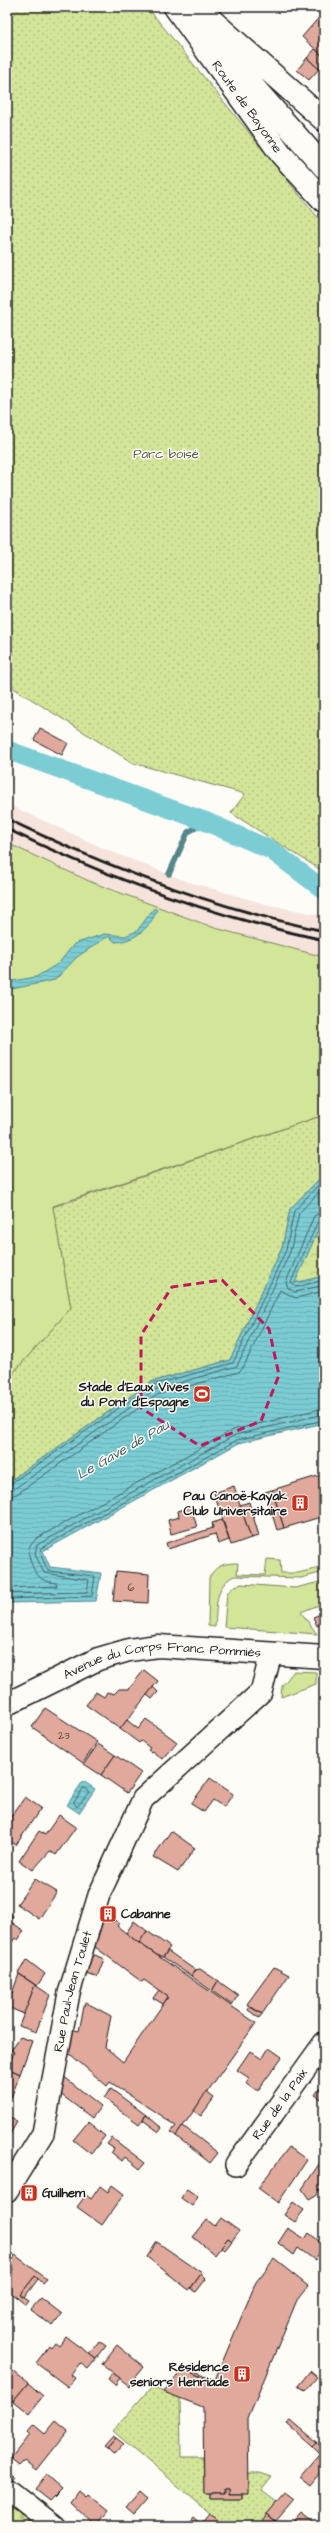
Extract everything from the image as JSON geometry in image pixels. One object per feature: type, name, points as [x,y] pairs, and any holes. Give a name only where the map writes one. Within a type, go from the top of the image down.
[{"type":"main road","name":"Route de Bayonne","points":[[175,7],[281,154],[324,201]]},
{"type":"main road","name":"Route de Bayonne","points":[[183,7],[324,167]]},
{"type":"main road","points":[[197,7],[324,120]]},
{"type":"main road","name":"Avenue du Corps Franc Pommiès","points":[[7,1704],[98,1659],[129,1650],[158,1646],[324,1657]]},
{"type":"street","name":"Rue Paul-Jean Toulet","points":[[7,2191],[43,2133],[70,1992],[99,1895],[143,1799],[261,1692],[271,1654]]},
{"type":"street","name":"Rue de la Paix","points":[[236,2165],[324,2043]]},
{"type":"street","points":[[7,2489],[54,2526]]},
{"type":"highlighted area","points":[[222,1280],[269,1329],[279,1375],[261,1421],[200,1446],[141,1408],[141,1335],[172,1287]]},
{"type":"shaded area","points":[[7,804],[105,849],[186,881],[269,905],[324,916],[324,957],[215,928],[91,882],[7,843]]},
{"type":"green space","name":"Parc boisé","points":[[7,7],[147,7],[324,225],[324,872],[231,813],[245,794],[133,763],[7,684]]},
{"type":"green space","points":[[7,843],[91,882],[215,928],[324,957],[324,1115],[53,1206],[71,1308],[7,1380]]},
{"type":"green space","points":[[324,1115],[324,1174],[290,1209],[282,1248],[230,1360],[151,1382],[7,1483],[7,1380],[71,1308],[53,1207]]},
{"type":"green space","points":[[324,1217],[324,1276],[294,1283],[323,1219]]},
{"type":"green space","points":[[267,1559],[280,1560],[281,1573],[298,1573],[324,1567],[324,1572],[301,1578],[234,1576],[223,1585],[220,1591],[215,1627],[208,1626],[209,1578],[215,1570],[225,1564],[238,1563],[237,1574],[265,1575]]},
{"type":"green space","points":[[324,1581],[324,1603],[301,1612],[317,1634],[224,1627],[227,1593],[235,1586],[241,1584],[295,1588]]},
{"type":"green space","points":[[294,1671],[316,1672],[316,1684],[281,1697],[282,1686]]},
{"type":"green space","points":[[151,2387],[180,2398],[181,2457],[203,2457],[204,2494],[210,2494],[210,2499],[242,2499],[248,2473],[260,2473],[272,2477],[262,2490],[278,2502],[258,2526],[216,2526],[219,2522],[113,2431]]},
{"type":"green space","points":[[7,2502],[36,2526],[7,2526]]},
{"type":"water","points":[[154,908],[157,910],[154,917],[146,928],[135,936],[115,942],[110,937],[107,937],[77,957],[55,980],[7,990],[7,982],[36,977],[59,963],[74,944],[104,934],[125,936],[137,931]]},
{"type":"water","name":"Le Gave de Pau","points":[[324,1174],[324,1217],[295,1283],[324,1276],[324,1423],[239,1443],[43,1551],[50,1567],[101,1573],[96,1601],[7,1603],[7,1483],[151,1382],[230,1360],[282,1248],[290,1209]]},
{"type":"water","points":[[83,1781],[95,1789],[79,1813],[67,1805]]},
{"type":"building","points":[[321,15],[324,18],[324,57],[302,37]]},
{"type":"building","points":[[315,49],[324,57],[324,63],[319,69],[307,58]]},
{"type":"building","points":[[307,58],[319,69],[309,80],[297,70]]},
{"type":"building","points":[[40,728],[68,743],[62,755],[34,740]]},
{"type":"building","name":"Pau Canoë-Kayak Club Universitaire","points":[[324,1474],[324,1516],[284,1528],[272,1490]]},
{"type":"building","name":"Pau Canoë-Kayak Club Universitaire","points":[[234,1486],[251,1538],[231,1545],[214,1493]]},
{"type":"building","name":"Pau Canoë-Kayak Club Universitaire","points":[[272,1490],[284,1528],[277,1530],[265,1492]]},
{"type":"building","name":"Pau Canoë-Kayak Club Universitaire","points":[[249,1502],[259,1536],[251,1538],[240,1505]]},
{"type":"building","points":[[191,1507],[197,1527],[171,1534],[168,1520],[179,1517],[178,1511]]},
{"type":"building","name":"Pau Canoë-Kayak Club Universitaire","points":[[222,1520],[229,1540],[218,1544],[215,1534],[168,1549],[166,1543],[213,1528],[212,1523]]},
{"type":"building","points":[[116,1571],[149,1574],[148,1603],[113,1601]]},
{"type":"building","points":[[324,1613],[324,1623],[317,1626],[313,1617]]},
{"type":"building","points":[[144,1670],[158,1681],[120,1729],[86,1705],[96,1692],[104,1697],[107,1692],[114,1694],[119,1689],[129,1689]]},
{"type":"building","points":[[153,1687],[158,1692],[152,1699],[147,1695]]},
{"type":"building","points":[[45,1708],[97,1742],[83,1763],[32,1727]]},
{"type":"building","points":[[146,1719],[177,1742],[162,1759],[152,1751],[151,1752],[148,1750],[150,1748],[141,1741],[139,1743],[120,1729],[127,1720],[138,1729]]},
{"type":"building","points":[[98,1744],[115,1755],[101,1775],[84,1764]]},
{"type":"building","points":[[115,1755],[141,1773],[127,1793],[101,1775]]},
{"type":"building","points":[[210,1778],[233,1794],[224,1807],[213,1800],[204,1812],[191,1804]]},
{"type":"building","points":[[25,1797],[41,1808],[16,1845],[7,1839],[7,1816],[10,1818]]},
{"type":"building","points":[[59,1815],[76,1827],[56,1855],[50,1851],[33,1870],[19,1861],[39,1831],[45,1835]]},
{"type":"building","points":[[171,1831],[195,1848],[178,1872],[153,1857]]},
{"type":"building","points":[[35,1879],[57,1892],[39,1919],[17,1904]]},
{"type":"building","name":"Cabanne","points":[[106,1907],[113,1913],[109,1919],[102,1914]]},
{"type":"building","points":[[7,1912],[13,1916],[10,1921],[24,1931],[18,1940],[15,1938],[7,1950]]},
{"type":"building","points":[[101,1914],[113,1922],[115,1920],[119,1923],[117,1926],[139,1943],[256,2023],[176,2136],[171,2132],[176,2126],[110,2082],[107,2086],[63,2048],[67,2028],[79,2031],[85,2002],[111,2016],[105,2047],[123,2062],[168,1997],[144,1980],[142,1982],[91,1944]]},
{"type":"building","points":[[134,1921],[147,1931],[139,1943],[126,1933]]},
{"type":"building","points":[[147,1931],[170,1947],[163,1957],[160,1957],[139,1943]]},
{"type":"building","points":[[168,1951],[195,1970],[191,1976],[163,1957]]},
{"type":"building","points":[[88,1952],[104,1959],[97,1977],[81,1973]]},
{"type":"building","points":[[27,1960],[45,1974],[37,1986],[18,1973]]},
{"type":"building","points":[[274,1967],[289,1975],[262,2014],[247,2004]]},
{"type":"building","points":[[200,1969],[218,1981],[212,1991],[191,1976],[195,1970]]},
{"type":"building","points":[[19,1974],[35,1985],[24,2014],[7,2007]]},
{"type":"building","points":[[218,1981],[238,1995],[232,2005],[212,1991]]},
{"type":"building","points":[[35,1985],[50,1995],[36,2032],[19,2026]]},
{"type":"building","points":[[159,1990],[168,1997],[163,2004],[153,1998]]},
{"type":"building","points":[[250,2007],[262,2014],[259,2018],[248,2010]]},
{"type":"building","points":[[20,2037],[32,2041],[20,2074],[8,2068],[14,2052],[11,2050]]},
{"type":"building","points":[[269,2048],[282,2057],[259,2089],[256,2090],[246,2083],[249,2078],[237,2070],[250,2051],[262,2059]]},
{"type":"building","points":[[324,2058],[324,2074],[316,2069]]},
{"type":"building","points":[[7,2068],[20,2074],[11,2098],[7,2096]]},
{"type":"building","points":[[58,2072],[101,2106],[92,2118],[55,2090]]},
{"type":"building","points":[[111,2089],[146,2115],[139,2124],[104,2098]]},
{"type":"building","points":[[319,2089],[324,2093],[324,2101],[315,2095]]},
{"type":"building","points":[[206,2092],[214,2098],[201,2116],[194,2111]]},
{"type":"building","points":[[7,2115],[17,2122],[7,2139]]},
{"type":"building","points":[[146,2115],[162,2128],[159,2132],[143,2120]]},
{"type":"building","points":[[88,2122],[105,2136],[91,2154],[73,2140]]},
{"type":"building","points":[[183,2126],[218,2153],[210,2163],[176,2136]]},
{"type":"building","points":[[112,2138],[145,2163],[140,2169],[125,2157],[122,2161],[111,2152],[113,2148],[107,2144]]},
{"type":"building","points":[[289,2147],[307,2160],[278,2203],[258,2188]]},
{"type":"building","points":[[324,2157],[324,2184],[316,2195],[309,2199],[302,2189]]},
{"type":"building","points":[[112,2185],[124,2194],[102,2225],[77,2207],[86,2195],[91,2199],[100,2186],[108,2192]]},
{"type":"building","name":"Guilhem","points":[[30,2187],[35,2191],[29,2200],[24,2196]]},
{"type":"building","points":[[187,2189],[198,2197],[192,2206],[181,2198]]},
{"type":"building","points":[[293,2202],[304,2210],[295,2222],[284,2215]]},
{"type":"building","points":[[221,2218],[239,2231],[232,2241],[228,2238],[215,2255],[193,2237],[207,2220],[215,2226]]},
{"type":"building","points":[[288,2228],[305,2239],[309,2233],[324,2245],[315,2260],[298,2248],[294,2255],[278,2243]]},
{"type":"building","points":[[228,2238],[232,2241],[225,2250],[221,2247]]},
{"type":"building","points":[[157,2242],[202,2273],[189,2290],[147,2257]]},
{"type":"building","points":[[15,2255],[47,2279],[43,2283],[35,2276],[20,2295],[29,2301],[26,2305],[7,2290],[7,2275],[13,2270],[8,2264]]},
{"type":"building","name":"Résidence seniors Henriade","points":[[274,2259],[308,2286],[297,2300],[248,2418],[249,2494],[228,2494],[228,2489],[224,2489],[224,2494],[204,2494],[203,2407],[164,2392],[183,2369],[214,2382],[256,2282]]},
{"type":"building","points":[[201,2274],[206,2279],[196,2292],[191,2288]]},
{"type":"building","points":[[35,2276],[38,2279],[24,2298],[20,2295]]},
{"type":"building","points":[[41,2298],[62,2314],[53,2326],[30,2310]]},
{"type":"building","points":[[66,2337],[96,2359],[88,2369],[80,2363],[71,2375],[75,2378],[68,2387],[36,2363],[49,2346],[51,2348],[55,2343],[59,2346]]},
{"type":"building","points":[[99,2341],[106,2346],[96,2359],[89,2354]]},
{"type":"building","points":[[117,2345],[144,2367],[129,2386],[102,2364]]},
{"type":"building","points":[[185,2367],[215,2380],[214,2382],[183,2369]]},
{"type":"building","points":[[13,2371],[28,2383],[13,2401],[7,2397],[7,2379]]},
{"type":"building","points":[[310,2371],[317,2377],[305,2391],[298,2386]]},
{"type":"building","points":[[113,2373],[120,2378],[115,2385],[108,2379]]},
{"type":"building","points":[[28,2383],[43,2396],[29,2414],[13,2401]]},
{"type":"building","points":[[56,2421],[68,2431],[37,2470],[25,2460],[20,2465],[11,2458],[30,2434],[28,2432],[34,2425],[45,2434]]},
{"type":"building","points":[[291,2421],[316,2442],[312,2446],[287,2424]]},
{"type":"building","points":[[113,2436],[116,2438],[107,2448],[104,2446]]},
{"type":"building","points":[[116,2438],[124,2444],[114,2455],[107,2448]]},
{"type":"building","points":[[316,2442],[324,2449],[319,2453],[312,2446]]},
{"type":"building","points":[[324,2449],[324,2468],[310,2485],[300,2477]]},
{"type":"building","points":[[7,2470],[15,2476],[9,2483],[7,2482]]},
{"type":"building","points":[[46,2475],[62,2489],[50,2501],[35,2489]]},
{"type":"building","points":[[224,2489],[228,2489],[228,2494],[242,2494],[242,2499],[210,2499],[210,2494],[224,2494]]},
{"type":"building","points":[[78,2490],[85,2496],[87,2494],[108,2511],[96,2526],[70,2501]]},
{"type":"building","points":[[140,2492],[148,2499],[134,2515],[126,2508]]},
{"type":"building","points":[[285,2493],[294,2500],[276,2521],[267,2514]]},
{"type":"building","points":[[209,2514],[220,2522],[216,2526],[186,2526],[193,2517],[201,2524]]},
{"type":"building","points":[[267,2514],[275,2521],[271,2526],[258,2526]]},
{"type":"building","points":[[301,2514],[317,2526],[291,2526]]},
{"type":"waterway","points":[[7,750],[207,822],[271,850],[324,890]]},
{"type":"waterway","points":[[169,874],[188,832],[207,822]]},
{"type":"railway","points":[[7,819],[83,854],[162,884],[242,911],[324,931]]},
{"type":"railway","points":[[7,829],[84,864],[162,894],[242,920],[324,940]]},
{"type":"place","name":"Stade d'Eaux Vives du Pont d'Espagne","points":[[202,1394]]},
{"type":"place","name":"Pau Canoë-Kayak Club Universitaire","points":[[300,1503]]},
{"type":"place","name":"Cabanne","points":[[108,1914]]},
{"type":"place","name":"Guilhem","points":[[29,2193]]},
{"type":"place","name":"Résidence seniors Henriade","points":[[242,2374]]}]
